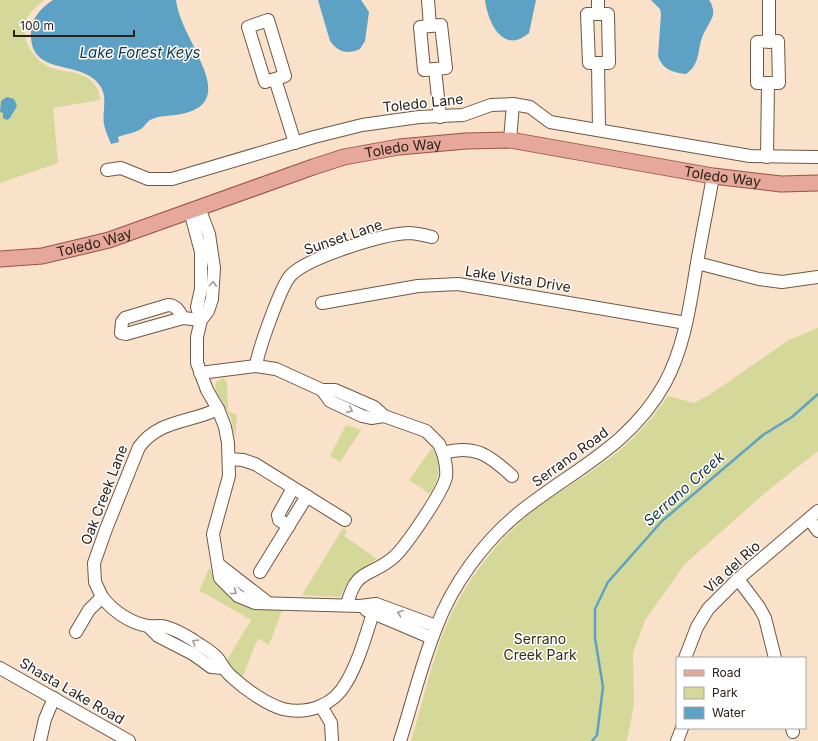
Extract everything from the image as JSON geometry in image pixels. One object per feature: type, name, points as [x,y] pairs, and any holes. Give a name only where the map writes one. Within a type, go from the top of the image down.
[{"type":"main road","name":"Toledo Way","points":[[0,259],[42,256],[109,240],[313,167],[365,152],[428,143],[510,140],[713,176],[781,184],[818,183]]},
{"type":"street","points":[[428,0],[430,26]]},
{"type":"street","points":[[598,0],[598,14]]},
{"type":"street","points":[[769,0],[769,42]]},
{"type":"street","points":[[587,14],[608,14],[609,63],[598,63],[589,63],[587,14]]},
{"type":"street","points":[[268,20],[285,76],[274,79],[265,82],[248,27],[268,20]]},
{"type":"street","points":[[441,25],[446,68],[435,69],[424,70],[420,27],[441,25]]},
{"type":"street","points":[[757,42],[778,42],[778,83],[768,83],[757,83],[757,42]]},
{"type":"street","points":[[598,63],[599,129]]},
{"type":"street","points":[[435,69],[440,117]]},
{"type":"street","points":[[274,79],[295,143]]},
{"type":"street","points":[[767,157],[768,83]]},
{"type":"street","points":[[510,140],[513,104]]},
{"type":"street","name":"Toledo Lane","points":[[107,170],[121,168],[148,179],[172,179],[362,125],[419,117],[463,115],[491,105],[513,104],[530,107],[550,122],[599,129],[750,156],[818,157]]},
{"type":"street","name":"Serrano Road","points":[[400,741],[436,626],[463,578],[494,536],[520,512],[609,449],[634,426],[665,382],[682,342],[713,176]]},
{"type":"street","points":[[194,209],[209,234],[214,268],[212,299],[208,311],[201,320],[197,337],[196,354],[200,372],[207,390],[218,409],[227,435],[229,459],[229,476],[213,534],[218,564],[267,602],[360,606],[436,626]]},
{"type":"street","name":"Sunset Lane","points":[[256,366],[258,353],[282,289],[287,279],[295,271],[341,250],[388,236],[408,233],[432,237]]},
{"type":"street","points":[[697,263],[759,279],[782,282],[818,277]]},
{"type":"street","name":"Lake Vista Drive","points":[[322,303],[418,286],[458,284],[474,285],[686,323]]},
{"type":"street","points":[[183,318],[201,320]]},
{"type":"street","points":[[200,372],[256,366],[276,369],[322,390],[330,401],[362,416],[371,418],[384,416],[426,431],[436,440],[443,452],[446,472],[440,491],[396,555],[383,565],[357,580],[350,591],[347,605]]},
{"type":"street","name":"Oak Creek Lane","points":[[102,597],[95,582],[94,563],[108,522],[139,447],[144,439],[158,429],[202,416],[218,409]]},
{"type":"street","points":[[443,452],[463,448],[477,451],[501,466],[512,476]]},
{"type":"street","points":[[229,459],[244,460],[255,464],[345,520]]},
{"type":"street","points":[[289,526],[280,520],[278,515],[294,488]]},
{"type":"street","points":[[260,572],[307,496]]},
{"type":"street","points":[[813,515],[818,531]]},
{"type":"street","name":"Via del Rio","points":[[685,657],[693,636],[702,619],[712,605],[738,579],[813,515]]},
{"type":"street","points":[[738,579],[759,607],[765,618],[775,657]]},
{"type":"street","points":[[76,632],[89,610],[102,597],[109,606],[118,612],[148,626],[166,627],[184,635],[219,659],[223,668],[250,691],[283,709],[301,710],[321,706],[335,698],[347,682],[375,609]]},
{"type":"street","points":[[375,609],[432,638]]},
{"type":"street","name":"Shasta Lake Road","points":[[0,668],[128,741]]},
{"type":"street","points":[[40,741],[44,723],[54,698]]},
{"type":"street","points":[[321,706],[331,723],[332,741]]},
{"type":"street","points":[[677,741],[682,729]]},
{"type":"green space","points":[[0,0],[44,0],[31,12],[26,21],[25,35],[30,49],[45,65],[80,74],[87,78],[97,89],[100,100],[53,108],[58,163],[0,183]]},
{"type":"green space","name":"Serrano Creek Park","points":[[818,328],[818,451],[766,492],[685,564],[645,620],[633,653],[634,703],[626,741],[411,741],[435,657],[446,626],[455,607],[465,589],[489,555],[517,525],[541,504],[613,456],[646,424],[668,396],[694,403],[709,395],[789,340]]},
{"type":"green space","points":[[224,378],[227,383],[228,411],[237,415],[235,438],[231,418],[215,388],[216,382]]},
{"type":"green space","points":[[346,425],[361,430],[340,462],[330,456]]},
{"type":"green space","points":[[432,448],[438,459],[439,465],[436,483],[430,494],[409,480]]},
{"type":"green space","points":[[343,528],[347,530],[344,536],[377,559],[364,567],[351,579],[340,597],[302,595]]},
{"type":"green space","points":[[209,568],[227,594],[241,604],[250,608],[282,610],[269,645],[258,638],[242,678],[229,666],[227,660],[251,620],[199,591]]},
{"type":"water","name":"Lake Forest Keys","points":[[53,0],[176,0],[181,19],[200,59],[207,79],[207,96],[203,104],[195,110],[182,114],[162,116],[152,119],[148,121],[141,129],[118,137],[119,142],[111,144],[104,124],[103,93],[98,83],[79,71],[46,62],[38,56],[32,46],[31,32],[35,17]]},
{"type":"water","points":[[318,0],[361,0],[369,12],[365,41],[360,49],[347,52],[336,48],[333,45],[330,41]]},
{"type":"water","points":[[485,0],[536,0],[529,33],[520,39],[512,40],[504,38],[498,33],[489,18]]},
{"type":"water","points":[[651,0],[709,0],[711,3],[713,11],[712,18],[701,40],[698,56],[694,66],[686,74],[669,70],[662,64],[658,56],[661,14],[660,9]]},
{"type":"water","points":[[7,97],[14,99],[17,106],[10,118],[7,120],[3,118],[3,113],[0,112],[1,101]]},
{"type":"waterway","name":"Serrano Creek","points":[[592,741],[597,735],[603,687],[595,638],[595,609],[608,582],[662,521],[763,435],[792,417],[818,394]]}]
